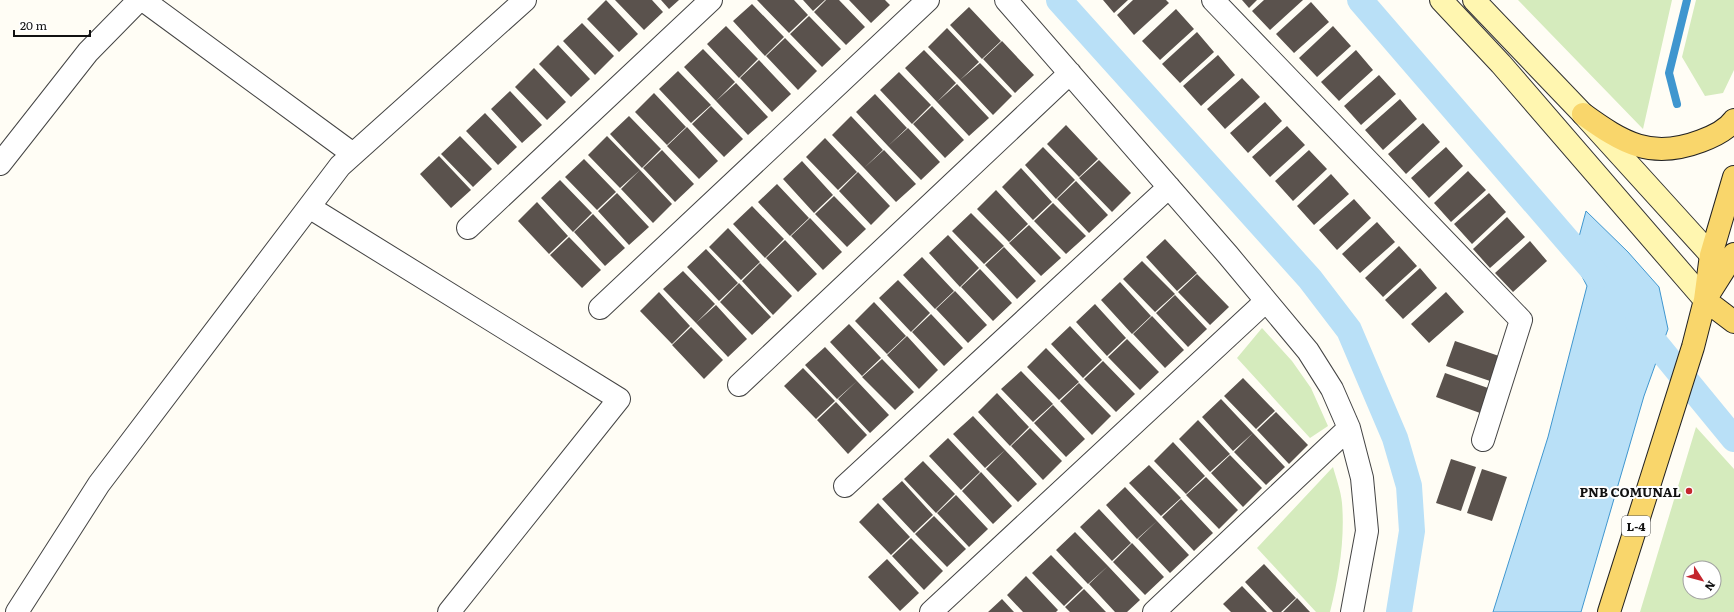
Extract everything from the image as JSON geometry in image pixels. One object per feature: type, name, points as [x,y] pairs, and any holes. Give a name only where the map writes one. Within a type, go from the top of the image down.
[{"type":"main road","points":[[1440,0],[1501,64],[1705,300],[1734,322]]},
{"type":"main road","points":[[1474,0],[1726,266]]},
{"type":"main road","points":[[1583,114],[1610,133],[1640,147],[1667,150],[1684,147],[1706,139],[1730,125],[1734,120]]},
{"type":"main road","name":"L-4","points":[[1609,612],[1693,347],[1705,300],[1726,266],[1734,177]]},
{"type":"street","points":[[0,164],[88,52],[139,0]]},
{"type":"street","points":[[143,0],[353,154]]},
{"type":"street","points":[[17,612],[99,484],[340,166],[525,0]]},
{"type":"street","points":[[468,228],[711,0]]},
{"type":"street","points":[[600,308],[928,0]]},
{"type":"street","points":[[1006,0],[1169,187],[1308,351],[1332,389],[1349,428],[1362,478],[1367,531],[1352,612]]},
{"type":"street","points":[[1213,0],[1521,320],[1482,440]]},
{"type":"street","points":[[738,385],[1070,73]]},
{"type":"street","points":[[845,486],[1169,187]]},
{"type":"street","points":[[309,207],[619,400],[448,612]]},
{"type":"street","points":[[931,612],[1266,301]]},
{"type":"street","points":[[1154,612],[1349,428]]},
{"type":"green space","points":[[1518,0],[1672,0],[1643,129]]},
{"type":"green space","points":[[1696,0],[1734,0],[1734,70],[1723,93],[1705,96],[1682,57]]},
{"type":"green space","points":[[1262,328],[1292,361],[1311,388],[1328,426],[1310,438],[1237,358]]},
{"type":"green space","points":[[1696,427],[1734,469],[1734,612],[1640,612]]},
{"type":"green space","points":[[1333,467],[1340,489],[1342,503],[1342,544],[1336,585],[1330,612],[1316,612],[1257,548]]},
{"type":"water","points":[[1586,211],[1628,252],[1659,287],[1668,329],[1644,396],[1581,612],[1493,612],[1548,437],[1587,286],[1573,259]]},
{"type":"building","points":[[606,0],[638,34],[619,52],[587,19]]},
{"type":"building","points":[[615,0],[652,0],[663,12],[644,30]]},
{"type":"building","points":[[661,0],[679,0],[669,9]]},
{"type":"building","points":[[757,0],[794,0],[808,15],[789,33]]},
{"type":"building","points":[[803,0],[825,0],[813,11]]},
{"type":"building","points":[[826,0],[839,0],[865,27],[846,45],[814,12]]},
{"type":"building","points":[[849,0],[885,0],[890,5],[871,23]]},
{"type":"building","points":[[1103,0],[1128,0],[1114,13]]},
{"type":"building","points":[[1133,0],[1166,0],[1169,3],[1134,35],[1117,15]]},
{"type":"building","points":[[1242,0],[1257,0],[1249,8]]},
{"type":"building","points":[[1264,0],[1303,0],[1270,30],[1252,11]]},
{"type":"building","points":[[1311,2],[1329,22],[1294,53],[1276,34]]},
{"type":"building","points":[[752,4],[784,37],[765,56],[733,21]]},
{"type":"building","points":[[969,7],[1001,41],[982,59],[950,25]]},
{"type":"building","points":[[1176,9],[1194,29],[1160,60],[1142,41]]},
{"type":"building","points":[[809,16],[841,49],[822,67],[790,34]]},
{"type":"building","points":[[582,23],[614,56],[595,75],[563,41]]},
{"type":"building","points":[[726,26],[758,59],[739,78],[707,44]]},
{"type":"building","points":[[1333,26],[1351,46],[1317,77],[1299,58]]},
{"type":"building","points":[[947,28],[979,62],[960,80],[928,47]]},
{"type":"building","points":[[1197,32],[1214,52],[1180,83],[1162,64]]},
{"type":"building","points":[[785,38],[817,71],[798,90],[766,56]]},
{"type":"building","points":[[1002,41],[1034,75],[1015,93],[983,59]]},
{"type":"building","points":[[558,45],[590,79],[571,97],[539,64]]},
{"type":"building","points":[[703,49],[735,82],[716,101],[684,67]]},
{"type":"building","points":[[924,50],[956,83],[937,102],[905,68]]},
{"type":"building","points":[[1356,50],[1373,70],[1339,101],[1321,82]]},
{"type":"building","points":[[1218,55],[1235,75],[1201,106],[1183,86]]},
{"type":"building","points":[[759,60],[791,94],[772,112],[740,78]]},
{"type":"building","points":[[980,63],[1012,96],[993,115],[960,80]]},
{"type":"building","points":[[534,68],[566,102],[547,120],[515,87]]},
{"type":"building","points":[[678,71],[711,105],[691,123],[659,89]]},
{"type":"building","points":[[899,72],[931,105],[912,124],[880,90]]},
{"type":"building","points":[[1379,75],[1396,94],[1361,125],[1344,106]]},
{"type":"building","points":[[1242,78],[1260,97],[1225,129],[1207,109]]},
{"type":"building","points":[[736,83],[768,117],[748,135],[716,101]]},
{"type":"building","points":[[957,84],[989,118],[969,136],[937,102]]},
{"type":"building","points":[[510,91],[542,125],[522,143],[491,109]]},
{"type":"building","points":[[654,93],[686,127],[667,145],[635,112]]},
{"type":"building","points":[[875,94],[907,128],[888,146],[856,112]]},
{"type":"building","points":[[1400,99],[1417,119],[1383,150],[1365,130]]},
{"type":"building","points":[[1265,102],[1282,121],[1248,153],[1230,133]]},
{"type":"building","points":[[711,106],[743,139],[724,157],[692,124]]},
{"type":"building","points":[[932,106],[964,140],[945,158],[913,124]]},
{"type":"building","points":[[485,113],[517,147],[498,165],[466,131]]},
{"type":"building","points":[[629,116],[661,149],[642,168],[610,134]]},
{"type":"building","points":[[851,116],[883,150],[864,168],[832,135]]},
{"type":"building","points":[[1423,123],[1440,142],[1406,174],[1388,154]]},
{"type":"building","points":[[1066,125],[1098,159],[1079,177],[1047,144]]},
{"type":"building","points":[[1287,126],[1305,145],[1270,177],[1252,157]]},
{"type":"building","points":[[687,127],[718,161],[699,179],[667,146]]},
{"type":"building","points":[[908,128],[940,162],[921,180],[888,146]]},
{"type":"building","points":[[460,136],[492,169],[473,187],[441,154]]},
{"type":"building","points":[[607,136],[640,170],[620,188],[588,155]]},
{"type":"building","points":[[825,138],[857,172],[838,190],[806,157]]},
{"type":"building","points":[[1043,147],[1075,180],[1056,199],[1025,165]]},
{"type":"building","points":[[1446,147],[1463,166],[1429,198],[1411,178]]},
{"type":"building","points":[[662,150],[694,184],[675,202],[643,168]]},
{"type":"building","points":[[884,150],[916,184],[896,202],[864,168]]},
{"type":"building","points":[[1309,150],[1327,169],[1293,201],[1275,181]]},
{"type":"building","points":[[439,156],[471,190],[451,208],[420,174]]},
{"type":"building","points":[[584,159],[616,192],[597,210],[565,177]]},
{"type":"building","points":[[1099,160],[1131,193],[1112,212],[1079,178]]},
{"type":"building","points":[[802,161],[833,195],[814,213],[783,179]]},
{"type":"building","points":[[1021,168],[1052,202],[1033,220],[1002,187]]},
{"type":"building","points":[[640,170],[672,204],[653,223],[621,189]]},
{"type":"building","points":[[1468,171],[1486,190],[1451,222],[1434,203]]},
{"type":"building","points":[[858,172],[890,206],[871,225],[839,191]]},
{"type":"building","points":[[1331,174],[1349,194],[1314,225],[1297,206]]},
{"type":"building","points":[[560,180],[592,213],[573,232],[541,198]]},
{"type":"building","points":[[1076,181],[1108,215],[1089,233],[1057,199]]},
{"type":"building","points":[[777,184],[809,218],[790,236],[758,202]]},
{"type":"building","points":[[996,190],[1028,224],[1009,242],[977,209]]},
{"type":"building","points":[[617,193],[649,227],[629,245],[598,211]]},
{"type":"building","points":[[1489,193],[1506,212],[1472,244],[1454,224]]},
{"type":"building","points":[[834,196],[866,229],[847,247],[815,214]]},
{"type":"building","points":[[1354,199],[1371,218],[1337,250],[1319,230]]},
{"type":"building","points":[[537,202],[568,236],[549,254],[518,221]]},
{"type":"building","points":[[1053,203],[1086,236],[1066,254],[1034,221]]},
{"type":"building","points":[[752,206],[784,239],[765,258],[733,224]]},
{"type":"building","points":[[971,213],[1004,246],[984,264],[952,231]]},
{"type":"building","points":[[593,214],[625,248],[605,266],[574,232]]},
{"type":"building","points":[[1507,217],[1525,237],[1490,268],[1473,249]]},
{"type":"building","points":[[810,218],[842,252],[823,270],[791,236]]},
{"type":"building","points":[[1377,222],[1395,242],[1360,273],[1342,254]]},
{"type":"building","points":[[1029,225],[1061,258],[1041,276],[1009,243]]},
{"type":"building","points":[[728,228],[760,262],[741,280],[709,247]]},
{"type":"building","points":[[948,235],[979,268],[960,287],[929,253]]},
{"type":"building","points":[[569,237],[601,270],[582,288],[550,255]]},
{"type":"building","points":[[1165,239],[1197,273],[1177,291],[1146,257]]},
{"type":"building","points":[[785,240],[817,274],[798,292],[766,258]]},
{"type":"building","points":[[1530,241],[1547,261],[1513,292],[1495,273]]},
{"type":"building","points":[[1399,246],[1417,266],[1383,297],[1365,278]]},
{"type":"building","points":[[1004,247],[1036,281],[1017,299],[985,265]]},
{"type":"building","points":[[706,249],[738,283],[719,301],[687,267]]},
{"type":"building","points":[[922,257],[954,291],[935,309],[903,275]]},
{"type":"building","points":[[1142,261],[1175,294],[1155,312],[1123,279]]},
{"type":"building","points":[[760,263],[792,296],[773,315],[742,281]]},
{"type":"building","points":[[1420,268],[1437,288],[1403,319],[1385,300]]},
{"type":"building","points":[[980,269],[1012,303],[993,321],[961,287]]},
{"type":"building","points":[[683,271],[715,304],[696,323],[663,289]]},
{"type":"building","points":[[1197,274],[1229,307],[1210,325],[1178,292]]},
{"type":"building","points":[[898,280],[930,313],[911,332],[879,298]]},
{"type":"building","points":[[1120,282],[1151,316],[1132,334],[1101,300]]},
{"type":"building","points":[[739,283],[771,317],[752,335],[720,302]]},
{"type":"building","points":[[955,291],[987,325],[968,343],[936,309]]},
{"type":"building","points":[[659,292],[690,326],[672,344],[640,311]]},
{"type":"building","points":[[1446,292],[1464,312],[1429,343],[1411,324]]},
{"type":"building","points":[[1175,295],[1207,329],[1188,347],[1156,313]]},
{"type":"building","points":[[874,302],[906,336],[887,354],[855,321]]},
{"type":"building","points":[[1095,304],[1126,338],[1107,356],[1076,322]]},
{"type":"building","points":[[716,305],[747,339],[728,357],[696,323]]},
{"type":"building","points":[[931,314],[963,348],[944,366],[912,332]]},
{"type":"building","points":[[1152,316],[1184,350],[1165,368],[1133,334]]},
{"type":"building","points":[[849,324],[881,358],[862,376],[830,342]]},
{"type":"building","points":[[1070,326],[1102,360],[1083,378],[1051,344]]},
{"type":"building","points":[[691,327],[723,360],[704,379],[672,345]]},
{"type":"building","points":[[907,336],[938,370],[919,389],[887,355]]},
{"type":"building","points":[[1127,339],[1159,372],[1140,390],[1108,357]]},
{"type":"building","points":[[1455,341],[1499,356],[1490,381],[1446,366]]},
{"type":"building","points":[[825,347],[857,381],[837,399],[805,365]]},
{"type":"building","points":[[1046,348],[1079,382],[1059,400],[1027,367]]},
{"type":"building","points":[[882,359],[914,392],[895,410],[862,377]]},
{"type":"building","points":[[1103,361],[1135,394],[1116,412],[1084,379]]},
{"type":"building","points":[[803,368],[835,401],[816,419],[784,386]]},
{"type":"building","points":[[1021,371],[1053,404],[1033,422],[1001,389]]},
{"type":"building","points":[[1445,373],[1488,388],[1480,413],[1436,397]]},
{"type":"building","points":[[1243,378],[1275,411],[1256,429],[1224,396]]},
{"type":"building","points":[[857,381],[889,415],[870,433],[838,399]]},
{"type":"building","points":[[1079,383],[1111,416],[1092,435],[1060,401]]},
{"type":"building","points":[[997,393],[1029,427],[1010,446],[978,412]]},
{"type":"building","points":[[1221,399],[1253,433],[1233,451],[1202,417]]},
{"type":"building","points":[[836,402],[867,435],[848,454],[817,420]]},
{"type":"building","points":[[1053,405],[1085,439],[1066,457],[1034,423]]},
{"type":"building","points":[[1276,412],[1308,445],[1289,464],[1257,430]]},
{"type":"building","points":[[973,416],[1005,450],[985,468],[953,434]]},
{"type":"building","points":[[1198,420],[1230,454],[1210,472],[1179,439]]},
{"type":"building","points":[[1030,428],[1062,461],[1043,480],[1011,446]]},
{"type":"building","points":[[1253,433],[1285,467],[1266,485],[1234,452]]},
{"type":"building","points":[[948,438],[980,472],[961,490],[929,456]]},
{"type":"building","points":[[1173,442],[1205,476],[1186,494],[1154,461]]},
{"type":"building","points":[[1005,450],[1037,484],[1018,502],[986,469]]},
{"type":"building","points":[[1230,455],[1262,488],[1243,507],[1211,473]]},
{"type":"building","points":[[1451,459],[1476,467],[1461,511],[1436,503]]},
{"type":"building","points":[[923,461],[955,494],[936,513],[904,479]]},
{"type":"building","points":[[1149,465],[1181,498],[1161,516],[1129,483]]},
{"type":"building","points":[[1482,469],[1507,477],[1492,521],[1467,513]]},
{"type":"building","points":[[981,472],[1012,506],[993,524],[962,491]]},
{"type":"building","points":[[1206,477],[1238,510],[1219,529],[1186,495]]},
{"type":"building","points":[[902,481],[933,515],[914,533],[882,499]]},
{"type":"building","points":[[1125,487],[1157,521],[1137,539],[1106,505]]},
{"type":"building","points":[[956,495],[988,529],[969,547],[937,513]]},
{"type":"building","points":[[1181,499],[1213,533],[1194,551],[1162,517]]},
{"type":"building","points":[[878,503],[910,537],[891,555],[859,522]]},
{"type":"building","points":[[1099,509],[1131,543],[1112,561],[1080,527]]},
{"type":"building","points":[[934,516],[966,549],[947,567],[915,534]]},
{"type":"building","points":[[1157,521],[1189,555],[1170,573],[1138,539]]},
{"type":"building","points":[[1075,532],[1108,566],[1088,584],[1056,550]]},
{"type":"building","points":[[911,538],[943,571],[924,590],[892,556]]},
{"type":"building","points":[[1132,543],[1164,577],[1145,595],[1113,562]]},
{"type":"building","points":[[1051,555],[1083,588],[1064,606],[1032,573]]},
{"type":"building","points":[[887,559],[919,593],[900,611],[868,577]]},
{"type":"building","points":[[1264,564],[1296,598],[1281,612],[1273,612],[1245,582]]},
{"type":"building","points":[[1108,566],[1140,600],[1127,612],[1115,612],[1089,584]]},
{"type":"building","points":[[1026,576],[1058,610],[1056,612],[1023,612],[1007,595]]},
{"type":"building","points":[[1242,586],[1267,612],[1231,612],[1223,604]]},
{"type":"building","points":[[1084,589],[1106,612],[1070,612],[1065,607]]},
{"type":"building","points":[[1297,598],[1310,612],[1283,612]]},
{"type":"building","points":[[1002,599],[1014,612],[988,612]]},
{"type":"waterway","points":[[1059,0],[1310,279],[1349,330],[1395,438],[1409,486],[1412,531],[1399,612]]},
{"type":"waterway","points":[[1360,0],[1598,276]]},
{"type":"waterway","points":[[1677,104],[1669,73],[1687,0]]},
{"type":"waterway","points":[[1638,322],[1734,439]]},
{"type":"place","name":"PNB COMUNAL","points":[[1689,491]]}]
